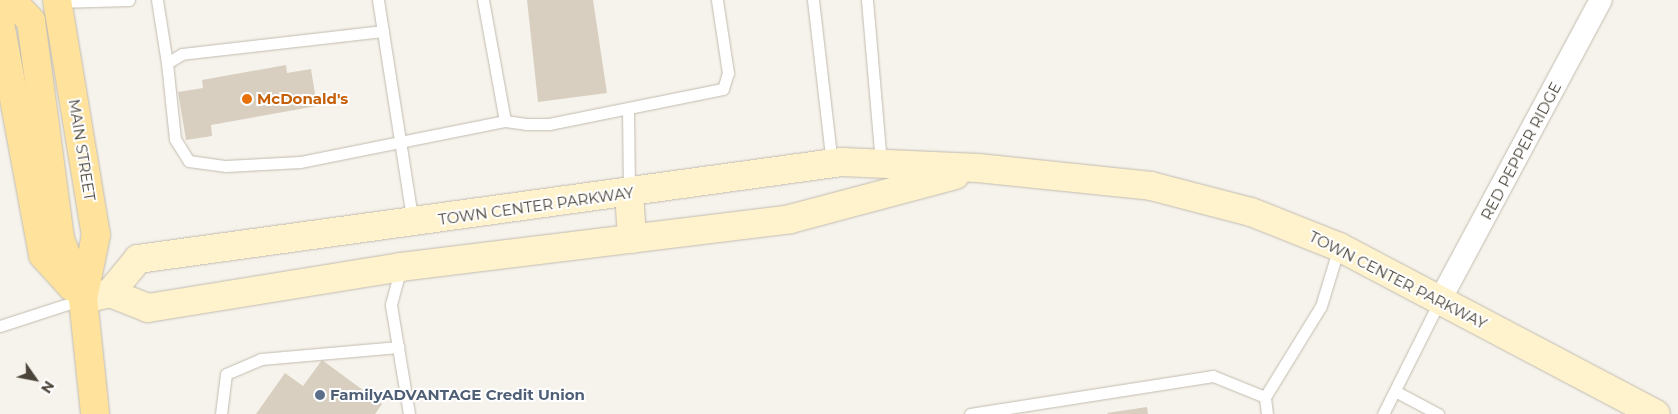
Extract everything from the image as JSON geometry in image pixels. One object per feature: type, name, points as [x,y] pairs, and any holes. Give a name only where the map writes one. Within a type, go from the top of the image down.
[{"type":"main road","points":[[11,0],[31,21],[60,239],[83,299]]},
{"type":"main road","name":"MAIN STREET","points":[[57,1],[96,235],[83,299],[95,414]]},
{"type":"main road","points":[[0,23],[44,255],[83,299]]},
{"type":"street","name":"RED PEPPER RIDGE","points":[[1440,300],[1601,0]]},
{"type":"street","name":"TOWN CENTER PARKWAY","points":[[978,168],[790,219],[400,267],[148,308],[110,294],[138,259],[403,225],[832,163],[881,163],[978,168],[1151,186],[1251,212],[1338,247],[1656,414]]},
{"type":"street","points":[[629,192],[632,239]]},
{"type":"street","points":[[400,267],[403,225]]},
{"type":"street","points":[[83,299],[110,294]]},
{"type":"lane","points":[[57,1],[128,0]]},
{"type":"lane","points":[[157,0],[167,63],[175,139],[189,161],[226,166],[300,162],[400,139],[504,120],[549,124],[723,89],[728,73],[717,0]]},
{"type":"lane","points":[[378,0],[400,139],[403,225]]},
{"type":"lane","points":[[483,0],[504,120]]},
{"type":"lane","points":[[813,0],[832,163]]},
{"type":"lane","points":[[867,0],[881,163]]},
{"type":"lane","points":[[167,63],[182,54],[383,31]]},
{"type":"lane","points":[[628,109],[629,192]]},
{"type":"lane","points":[[1267,414],[1265,397],[1321,306],[1338,247]]},
{"type":"lane","points":[[400,267],[391,305],[409,414]]},
{"type":"lane","points":[[0,326],[83,299]]},
{"type":"lane","points":[[1383,414],[1440,300]]},
{"type":"lane","points":[[221,414],[226,374],[260,359],[398,347]]},
{"type":"lane","points":[[970,414],[1213,376],[1265,397]]},
{"type":"lane","points":[[1395,391],[1438,414]]},
{"type":"building","points":[[527,0],[593,0],[607,93],[538,102]]},
{"type":"building","name":"McDonald's","points":[[286,65],[287,73],[311,69],[317,106],[211,125],[212,136],[186,140],[178,92],[203,88],[202,80]]},
{"type":"building","name":"FamilyADVANTAGE Credit Union","points":[[322,360],[382,404],[375,414],[256,414],[285,373],[303,386]]},
{"type":"building","points":[[1147,407],[1148,414],[1107,413]]},
{"type":"place","name":"McDonald's","points":[[247,99]]},
{"type":"place","name":"FamilyADVANTAGE Credit Union","points":[[320,395]]}]
